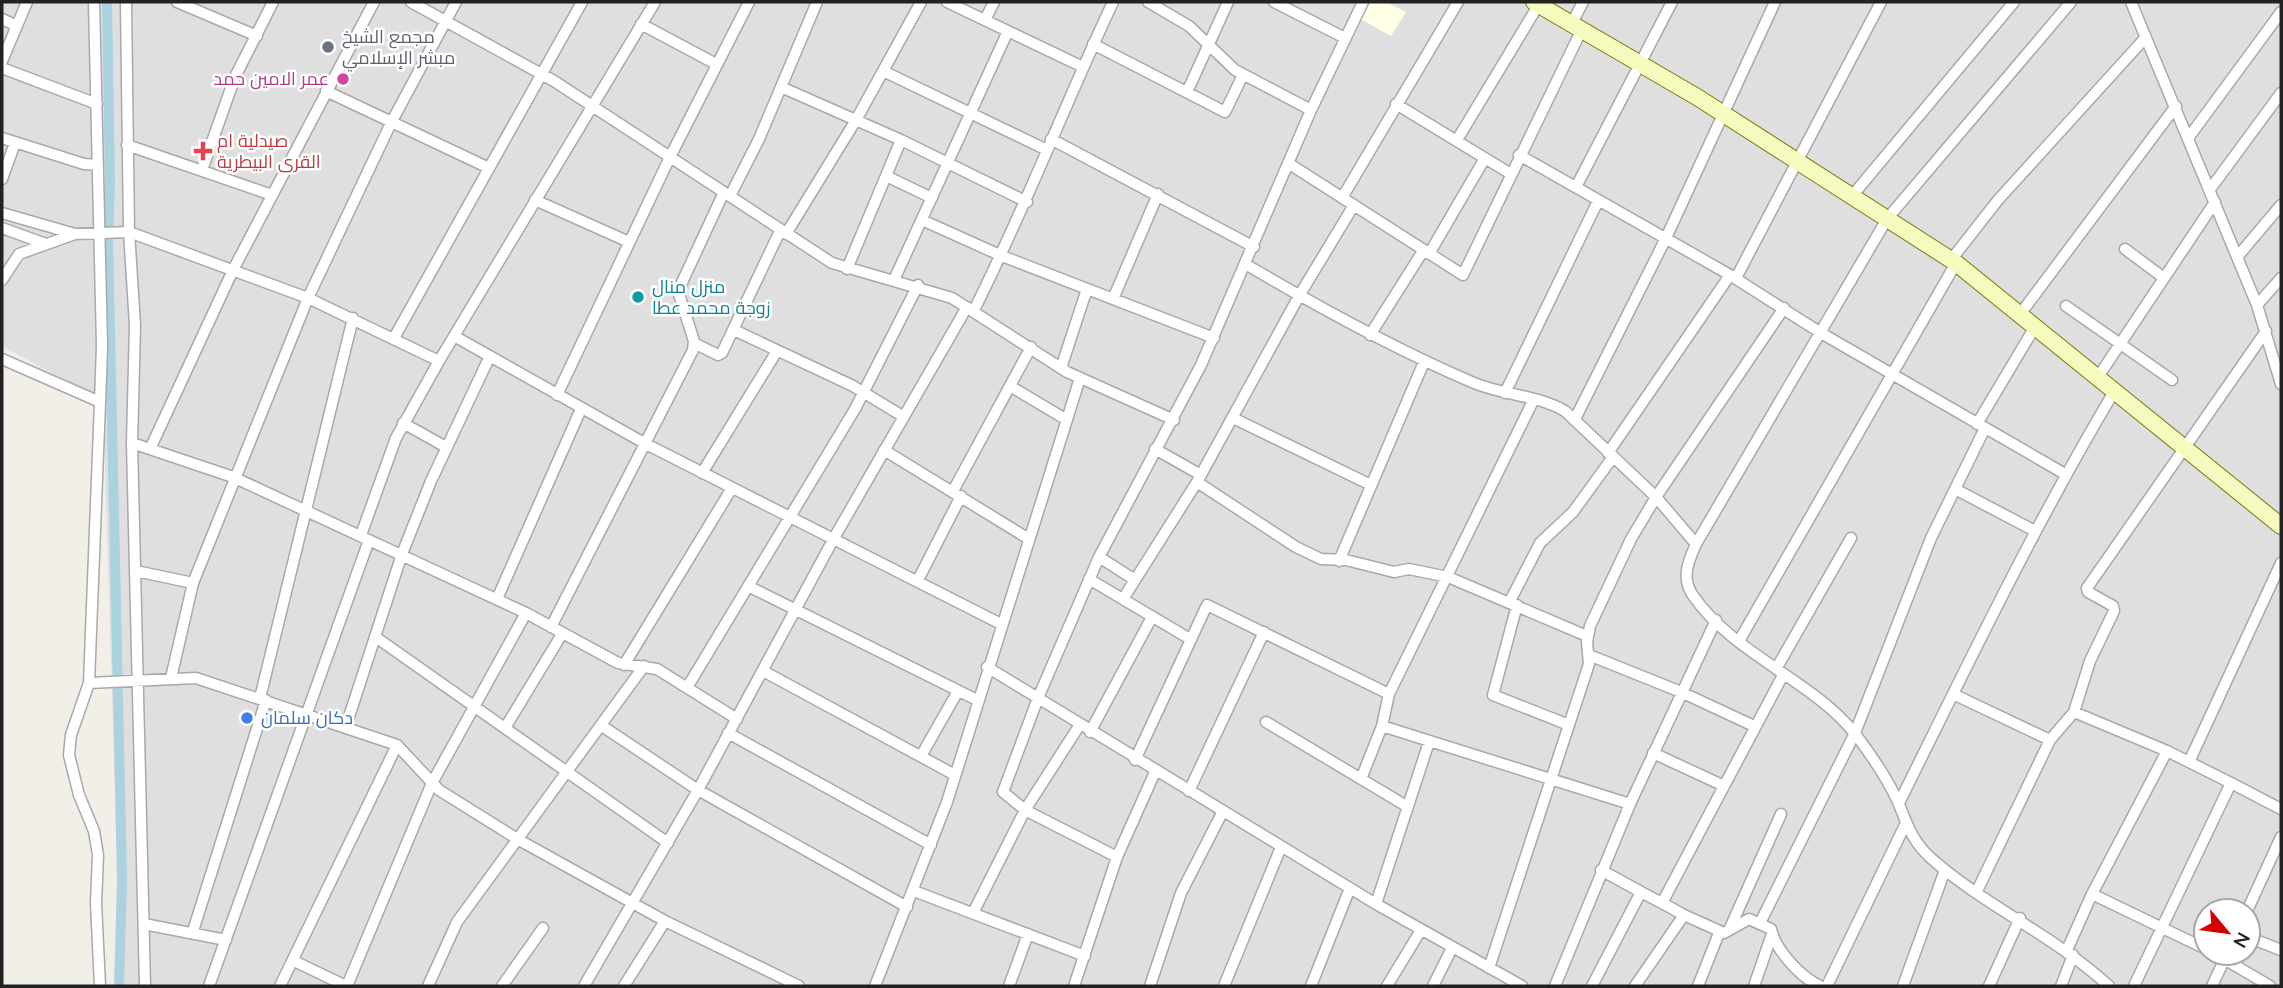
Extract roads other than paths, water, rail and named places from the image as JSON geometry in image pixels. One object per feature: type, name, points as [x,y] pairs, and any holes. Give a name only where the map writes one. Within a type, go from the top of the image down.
[{"type":"street","points":[[2,61],[27,2]]},
{"type":"street","points":[[94,2],[100,231],[100,402],[89,683],[71,735],[69,755],[79,796],[94,831],[98,855],[96,940],[100,986]]},
{"type":"street","points":[[126,2],[126,232],[135,325],[132,443],[145,986]]},
{"type":"street","points":[[177,2],[257,36]]},
{"type":"street","points":[[202,170],[235,77],[273,2]]},
{"type":"street","points":[[150,449],[234,268],[374,2]]},
{"type":"street","points":[[411,2],[542,75],[783,232],[846,269],[918,285],[952,298],[1060,368],[1174,420]]},
{"type":"street","points":[[171,678],[192,583],[308,298],[391,122],[456,2]]},
{"type":"street","points":[[394,338],[582,2]]},
{"type":"street","points":[[209,986],[305,714],[403,423],[534,200],[655,2]]},
{"type":"street","points":[[557,395],[670,157],[749,2]]},
{"type":"street","points":[[551,627],[646,444],[694,344],[678,291],[780,88],[817,2]]},
{"type":"street","points":[[694,344],[720,354],[783,232],[856,120],[921,2]]},
{"type":"street","points":[[947,2],[1083,67]]},
{"type":"street","points":[[985,20],[994,2]]},
{"type":"street","points":[[584,986],[698,790],[884,450],[1002,256],[1113,2]]},
{"type":"street","points":[[1148,2],[1189,26],[1243,75],[1311,110]]},
{"type":"street","points":[[1187,92],[1228,2]]},
{"type":"street","points":[[1274,2],[1345,38]]},
{"type":"street","points":[[1117,857],[1025,810],[1006,795],[1003,788],[1038,698],[1099,557],[1155,449],[1174,420],[1214,338],[1311,110],[1363,2]]},
{"type":"street","points":[[1342,198],[1458,2]]},
{"type":"street","points":[[1288,163],[1458,274],[1466,272],[1577,26],[1583,2]]},
{"type":"street","points":[[1576,187],[1672,2]]},
{"type":"street","points":[[1575,419],[1666,238],[1775,2]]},
{"type":"street","points":[[1569,725],[1493,695],[1513,603],[1540,543],[1573,512],[1733,276],[1798,162],[1881,2]]},
{"type":"street","points":[[1852,196],[2014,2]]},
{"type":"street","points":[[2068,2],[1887,219],[1687,563],[1690,592],[1716,620],[1739,641],[1828,707],[1854,733],[1878,764],[1899,803],[1905,825],[1918,847],[1945,870],[2070,953],[2109,986]]},
{"type":"street","points":[[1457,140],[1536,3],[1641,63],[1953,261],[2036,325],[2184,450],[2281,526]]},
{"type":"street","points":[[2134,3],[2257,305],[2281,384]]},
{"type":"street","points":[[2189,137],[2281,12]]},
{"type":"street","points":[[2,19],[17,26]]},
{"type":"street","points":[[641,24],[716,64]]},
{"type":"street","points":[[894,280],[1008,31]]},
{"type":"street","points":[[1739,641],[1953,261],[1998,200],[2146,37]]},
{"type":"street","points":[[1093,44],[1225,112],[1243,75]]},
{"type":"street","points":[[2,68],[97,104]]},
{"type":"street","points":[[883,71],[970,114],[1049,144],[1158,194],[1254,247]]},
{"type":"street","points":[[780,88],[901,140],[1027,202]]},
{"type":"street","points":[[326,91],[489,168]]},
{"type":"street","points":[[2210,188],[2281,93]]},
{"type":"street","points":[[1396,104],[1511,174]]},
{"type":"street","points":[[2021,313],[2176,106]]},
{"type":"street","points":[[2,138],[84,164],[98,165]]},
{"type":"street","points":[[846,269],[901,140]]},
{"type":"street","points":[[2,179],[15,142]]},
{"type":"street","points":[[127,145],[272,195]]},
{"type":"street","points":[[1519,155],[1733,276],[1821,333],[2065,474]]},
{"type":"street","points":[[1370,335],[1426,253],[1485,158]]},
{"type":"street","points":[[886,176],[932,198]]},
{"type":"street","points":[[1113,299],[1158,194]]},
{"type":"street","points":[[534,200],[629,242]]},
{"type":"street","points":[[1505,393],[1598,201]]},
{"type":"street","points":[[2098,377],[2215,202]]},
{"type":"street","points":[[1123,599],[1199,478],[1299,296],[1354,205]]},
{"type":"street","points":[[2238,256],[2281,205]]},
{"type":"street","points":[[2,213],[75,234]]},
{"type":"street","points":[[922,220],[1002,256],[1214,338]]},
{"type":"street","points":[[2,228],[37,243],[48,244]]},
{"type":"street","points":[[2,280],[19,254],[75,234],[126,232],[234,268],[308,298],[439,361]]},
{"type":"street","points":[[2125,249],[2164,278]]},
{"type":"street","points":[[1247,265],[1370,335],[1424,362],[1505,393],[1558,407],[1575,419],[1656,497],[1696,544]]},
{"type":"street","points":[[2257,305],[2281,278]]},
{"type":"street","points":[[688,686],[864,392],[918,285]]},
{"type":"street","points":[[1060,368],[1087,289]]},
{"type":"street","points":[[2066,306],[2172,380]]},
{"type":"street","points":[[1489,968],[1589,664],[1587,636],[1623,554],[1656,497],[1784,309]]},
{"type":"street","points":[[193,931],[263,699],[304,511],[353,318]]},
{"type":"street","points":[[1760,923],[1854,733],[1931,538],[1981,426],[2036,325]]},
{"type":"street","points":[[734,330],[864,392],[904,417]]},
{"type":"street","points":[[1977,891],[2050,740],[2074,712],[2090,661],[2115,609],[2088,592],[2087,588],[2266,331]]},
{"type":"street","points":[[454,336],[581,410],[1001,624]]},
{"type":"street","points":[[918,580],[957,493],[1031,347]]},
{"type":"street","points":[[702,472],[778,351]]},
{"type":"street","points":[[346,726],[377,638],[402,554],[446,447],[489,358]]},
{"type":"street","points":[[2,359],[100,402]]},
{"type":"street","points":[[1339,561],[1424,362]]},
{"type":"street","points":[[874,986],[908,907],[955,775],[1080,378]]},
{"type":"street","points":[[1010,386],[1067,420]]},
{"type":"street","points":[[1899,803],[2035,531],[2115,390]]},
{"type":"street","points":[[1362,779],[1382,726],[1390,694],[1534,399]]},
{"type":"street","points":[[497,599],[581,410]]},
{"type":"street","points":[[1233,418],[1371,485]]},
{"type":"street","points":[[403,423],[446,447]]},
{"type":"street","points":[[132,443],[233,477],[497,599],[624,665],[657,669],[737,719]]},
{"type":"street","points":[[1155,449],[1296,547],[1321,559],[1391,572],[1409,569],[1448,577],[1587,636]]},
{"type":"street","points":[[884,450],[1029,539]]},
{"type":"street","points":[[624,665],[732,488]]},
{"type":"street","points":[[1955,489],[2035,531]]},
{"type":"street","points":[[1662,903],[1779,672],[1851,538]]},
{"type":"street","points":[[1099,557],[1135,580]]},
{"type":"street","points":[[2189,762],[2281,563]]},
{"type":"street","points":[[136,571],[192,583]]},
{"type":"street","points":[[1089,579],[1190,639]]},
{"type":"street","points":[[748,586],[977,700]]},
{"type":"street","points":[[1135,760],[1207,605],[1390,694]]},
{"type":"street","points":[[294,961],[346,986],[432,783],[526,613]]},
{"type":"street","points":[[1090,732],[1152,617]]},
{"type":"street","points":[[1555,986],[1630,804],[1716,620]]},
{"type":"street","points":[[1189,791],[1264,632]]},
{"type":"street","points":[[505,728],[562,634]]},
{"type":"street","points":[[377,638],[567,775],[668,843]]},
{"type":"street","points":[[1589,655],[1681,692],[1754,726]]},
{"type":"street","points":[[428,986],[457,922],[567,775],[644,666]]},
{"type":"street","points":[[988,667],[1155,772],[1519,985]]},
{"type":"street","points":[[763,671],[955,775]]},
{"type":"street","points":[[89,683],[196,678],[397,745],[416,762],[432,783],[519,840],[665,921],[800,986]]},
{"type":"street","points":[[920,756],[958,691]]},
{"type":"street","points":[[1953,694],[2050,740]]},
{"type":"street","points":[[2074,712],[2167,751],[2281,809]]},
{"type":"street","points":[[1266,722],[1408,807]]},
{"type":"street","points":[[602,726],[698,790],[908,907]]},
{"type":"street","points":[[973,914],[1025,810],[1079,726]]},
{"type":"street","points":[[1382,726],[1630,804]]},
{"type":"street","points":[[728,733],[931,845]]},
{"type":"street","points":[[1377,904],[1429,742]]},
{"type":"street","points":[[280,986],[397,745]]},
{"type":"street","points":[[2060,986],[2092,894],[2167,751]]},
{"type":"street","points":[[1653,753],[1723,785]]},
{"type":"street","points":[[1074,986],[1117,857],[1155,772]]},
{"type":"street","points":[[2134,986],[2231,783]]},
{"type":"street","points":[[1150,986],[1181,893],[1223,811]]},
{"type":"street","points":[[1698,986],[1781,814]]},
{"type":"street","points":[[1827,986],[1905,825]]},
{"type":"street","points":[[2253,897],[2281,837]]},
{"type":"street","points":[[1224,986],[1281,847]]},
{"type":"street","points":[[1601,870],[1684,915],[1724,932]]},
{"type":"street","points":[[1903,986],[1945,870]]},
{"type":"street","points":[[1311,986],[1350,888]]},
{"type":"street","points":[[914,891],[1085,956]]},
{"type":"street","points":[[1592,986],[1641,892]]},
{"type":"street","points":[[2092,894],[2192,943]]},
{"type":"street","points":[[1635,986],[1684,915]]},
{"type":"street","points":[[1989,986],[2020,918]]},
{"type":"street","points":[[1724,932],[1746,919],[1772,930],[1772,937],[1754,986]]},
{"type":"street","points":[[624,986],[665,921]]},
{"type":"street","points":[[144,924],[193,931],[226,940]]},
{"type":"street","points":[[502,986],[543,928]]},
{"type":"street","points":[[1387,986],[1421,930]]},
{"type":"street","points":[[1009,986],[1028,934]]},
{"type":"street","points":[[1772,937],[1813,985]]},
{"type":"street","points":[[2262,943],[2281,950]]},
{"type":"street","points":[[1433,986],[1452,948]]},
{"type":"street","points":[[2212,986],[2221,967]]},
{"type":"street","points":[[2242,967],[2270,986]]},
{"type":"street","points":[[767,986],[775,976]]},
{"type":"waterway","points":[[107,2],[110,183],[108,241],[122,880],[119,986]]},
{"type":"place","name":"مجمع الشيخ مبشر الإسلامي","points":[[328,47]]},
{"type":"place","name":"عمر الامين حمد","points":[[343,79]]},
{"type":"place","name":"صيدلية ام القرى البيطرية","points":[[203,151]]},
{"type":"place","name":"منزل منال زوجة محمد عطا","points":[[638,297]]},
{"type":"place","name":"دكان سلمان","points":[[247,718]]}]
